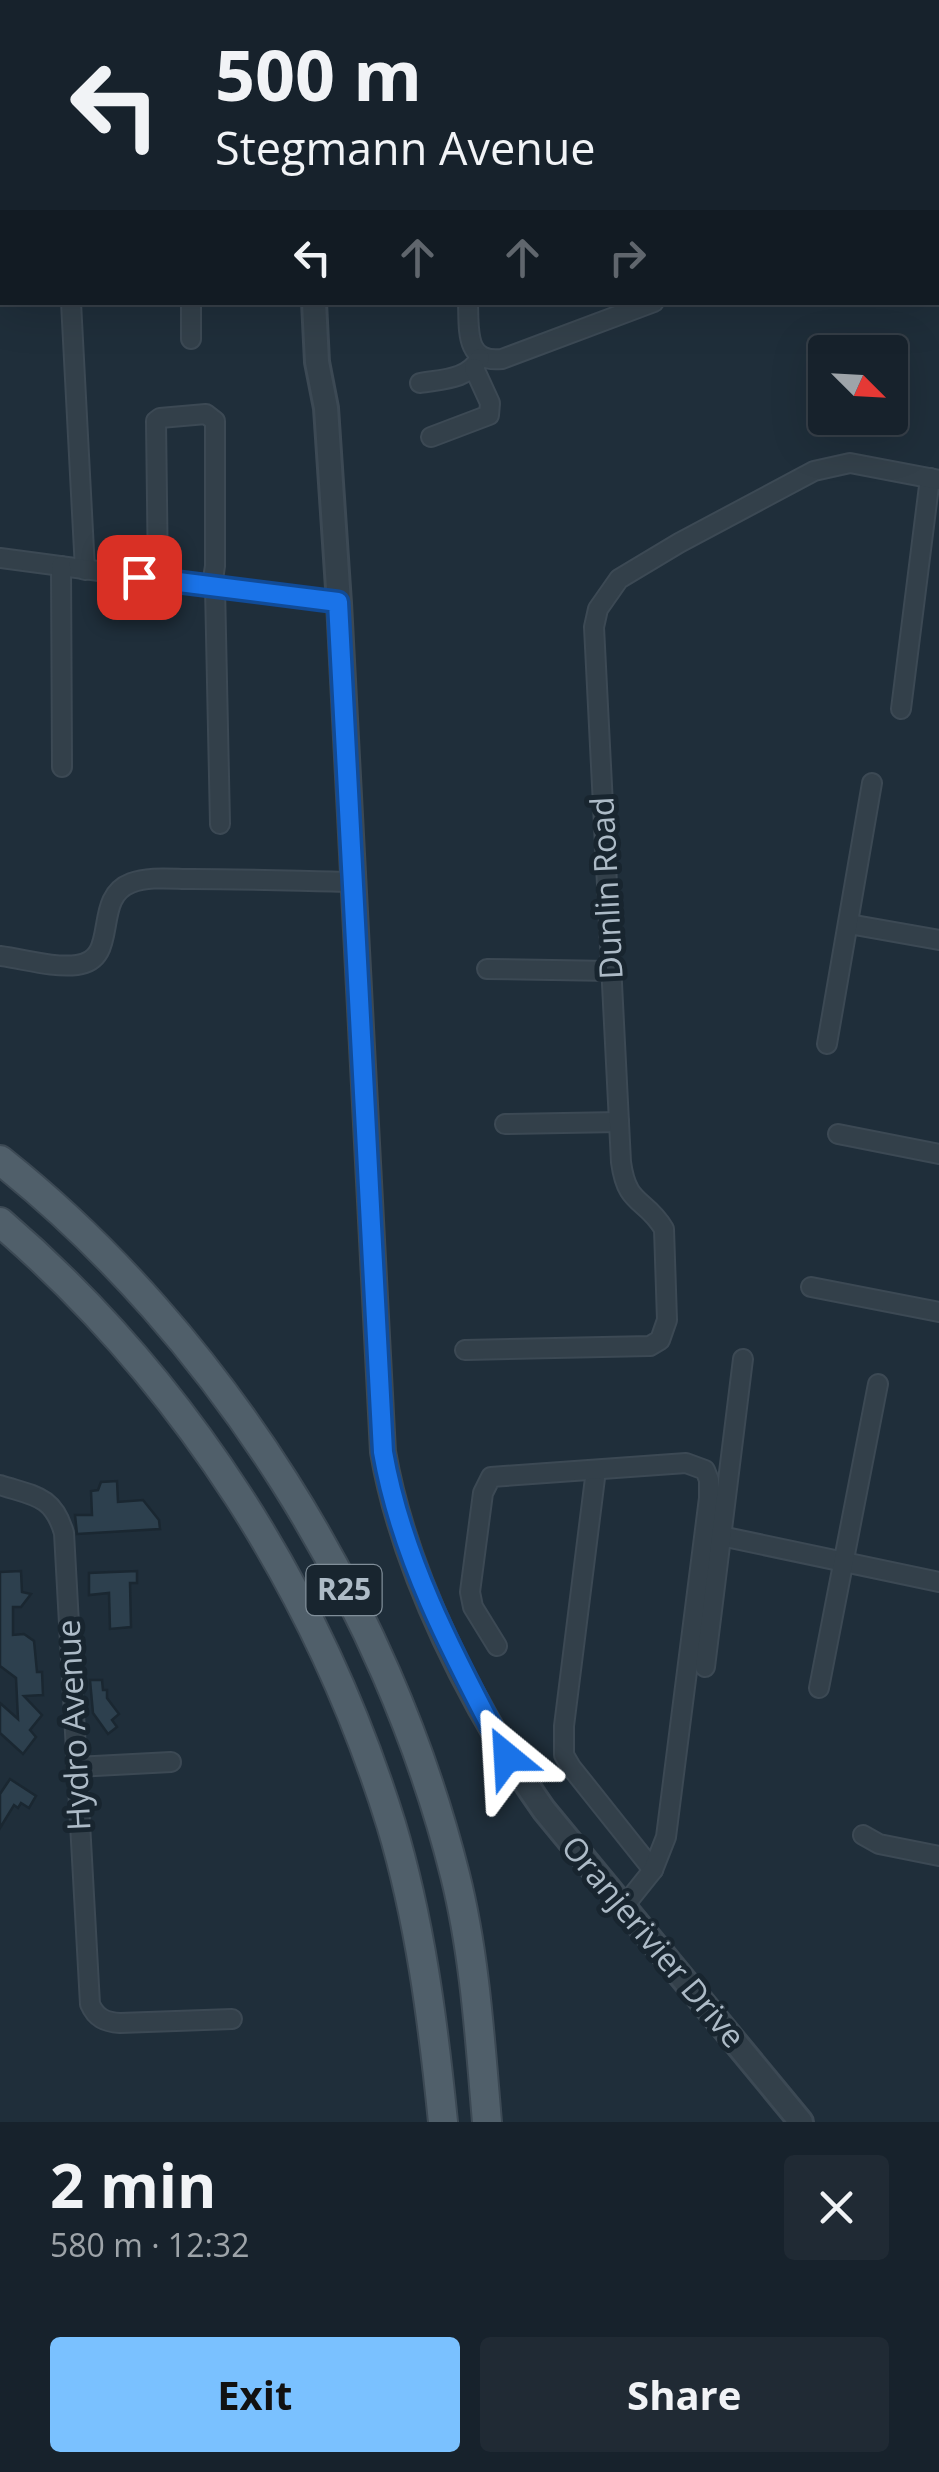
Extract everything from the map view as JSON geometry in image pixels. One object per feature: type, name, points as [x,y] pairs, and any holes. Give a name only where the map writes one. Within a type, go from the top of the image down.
[{"type":"main road","name":"R25","points":[[0,1160],[128,1277],[209,1374],[298,1503],[355,1610],[394,1695],[425,1777],[455,1877],[479,2023],[487,2122]]},
{"type":"main road","name":"R25","points":[[0,1222],[102,1321],[156,1382],[228,1481],[320,1638],[359,1730],[392,1828],[433,2026],[442,2122]]},
{"type":"street","points":[[71,305],[85,570]]},
{"type":"street","points":[[191,305],[191,339]]},
{"type":"street","name":"Oranjerivier Drive","points":[[314,305],[317,362],[326,408]]},
{"type":"street","name":"Oranjerivier Drive","points":[[327,305],[326,408],[383,1452],[397,1516],[439,1622],[507,1757],[544,1810],[801,2122]]},
{"type":"street","points":[[431,438],[489,415],[490,403],[470,345],[468,305]]},
{"type":"street","points":[[420,383],[461,376],[477,363],[502,360],[646,305]]},
{"type":"street","points":[[158,579],[156,421],[206,414],[215,421],[214,587],[220,824]]},
{"type":"street","name":"Dunlin Road","points":[[465,1350],[639,1347],[660,1340],[668,1320],[664,1228],[658,1218],[632,1199],[624,1183],[594,627],[598,608],[619,579],[679,542],[814,471],[850,463],[935,479]]},
{"type":"street","points":[[901,709],[935,479]]},
{"type":"street","points":[[0,558],[338,602]]},
{"type":"street","points":[[60,566],[62,766]]},
{"type":"street","points":[[828,1044],[872,783]]},
{"type":"street","points":[[0,956],[77,965],[92,960],[102,948],[110,900],[121,887],[136,881],[354,882]]},
{"type":"street","points":[[849,924],[939,940]]},
{"type":"street","points":[[487,969],[612,971]]},
{"type":"street","points":[[505,1124],[620,1122]]},
{"type":"street","points":[[838,1134],[939,1154]]},
{"type":"street","points":[[811,1287],[939,1312]]},
{"type":"street","points":[[705,1667],[743,1359]]},
{"type":"street","points":[[819,1688],[878,1384]]},
{"type":"street","points":[[497,1646],[473,1608],[470,1592],[486,1484],[498,1475],[686,1464],[705,1470],[709,1480],[666,1837],[653,1870],[624,1905]]},
{"type":"street","points":[[596,1470],[564,1726],[564,1755],[653,1870]]},
{"type":"street","name":"Hydro Avenue","points":[[0,1485],[46,1501],[58,1512],[64,1533],[93,2012],[110,2023],[232,2019]]},
{"type":"street","points":[[721,1536],[939,1582]]},
{"type":"street","points":[[76,1767],[170,1762]]},
{"type":"street","points":[[862,1835],[878,1844],[939,1856]]},
{"type":"building","points":[[117,1481],[118,1502],[143,1500],[159,1520],[160,1529],[77,1534],[75,1515],[92,1515],[91,1491],[98,1490],[101,1482]]},
{"type":"building","points":[[21,1571],[22,1592],[31,1594],[21,1607],[13,1607],[13,1635],[24,1634],[34,1641],[43,1695],[24,1696],[42,1715],[30,1730],[36,1737],[23,1754],[0,1733],[0,1703],[18,1719],[16,1678],[0,1666],[0,1572]]},
{"type":"building","points":[[137,1571],[137,1583],[130,1583],[131,1627],[110,1629],[109,1593],[89,1595],[89,1573]]},
{"type":"building","points":[[90,1680],[102,1680],[107,1698],[119,1714],[112,1720],[117,1727],[108,1734],[93,1713]]},
{"type":"building","points":[[10,1779],[36,1796],[29,1808],[21,1803],[18,1808],[14,1805],[0,1828],[0,1794]]},
{"type":"route","points":[[139,577],[338,602],[383,1452],[397,1516],[413,1560],[439,1622],[507,1757]]}]
